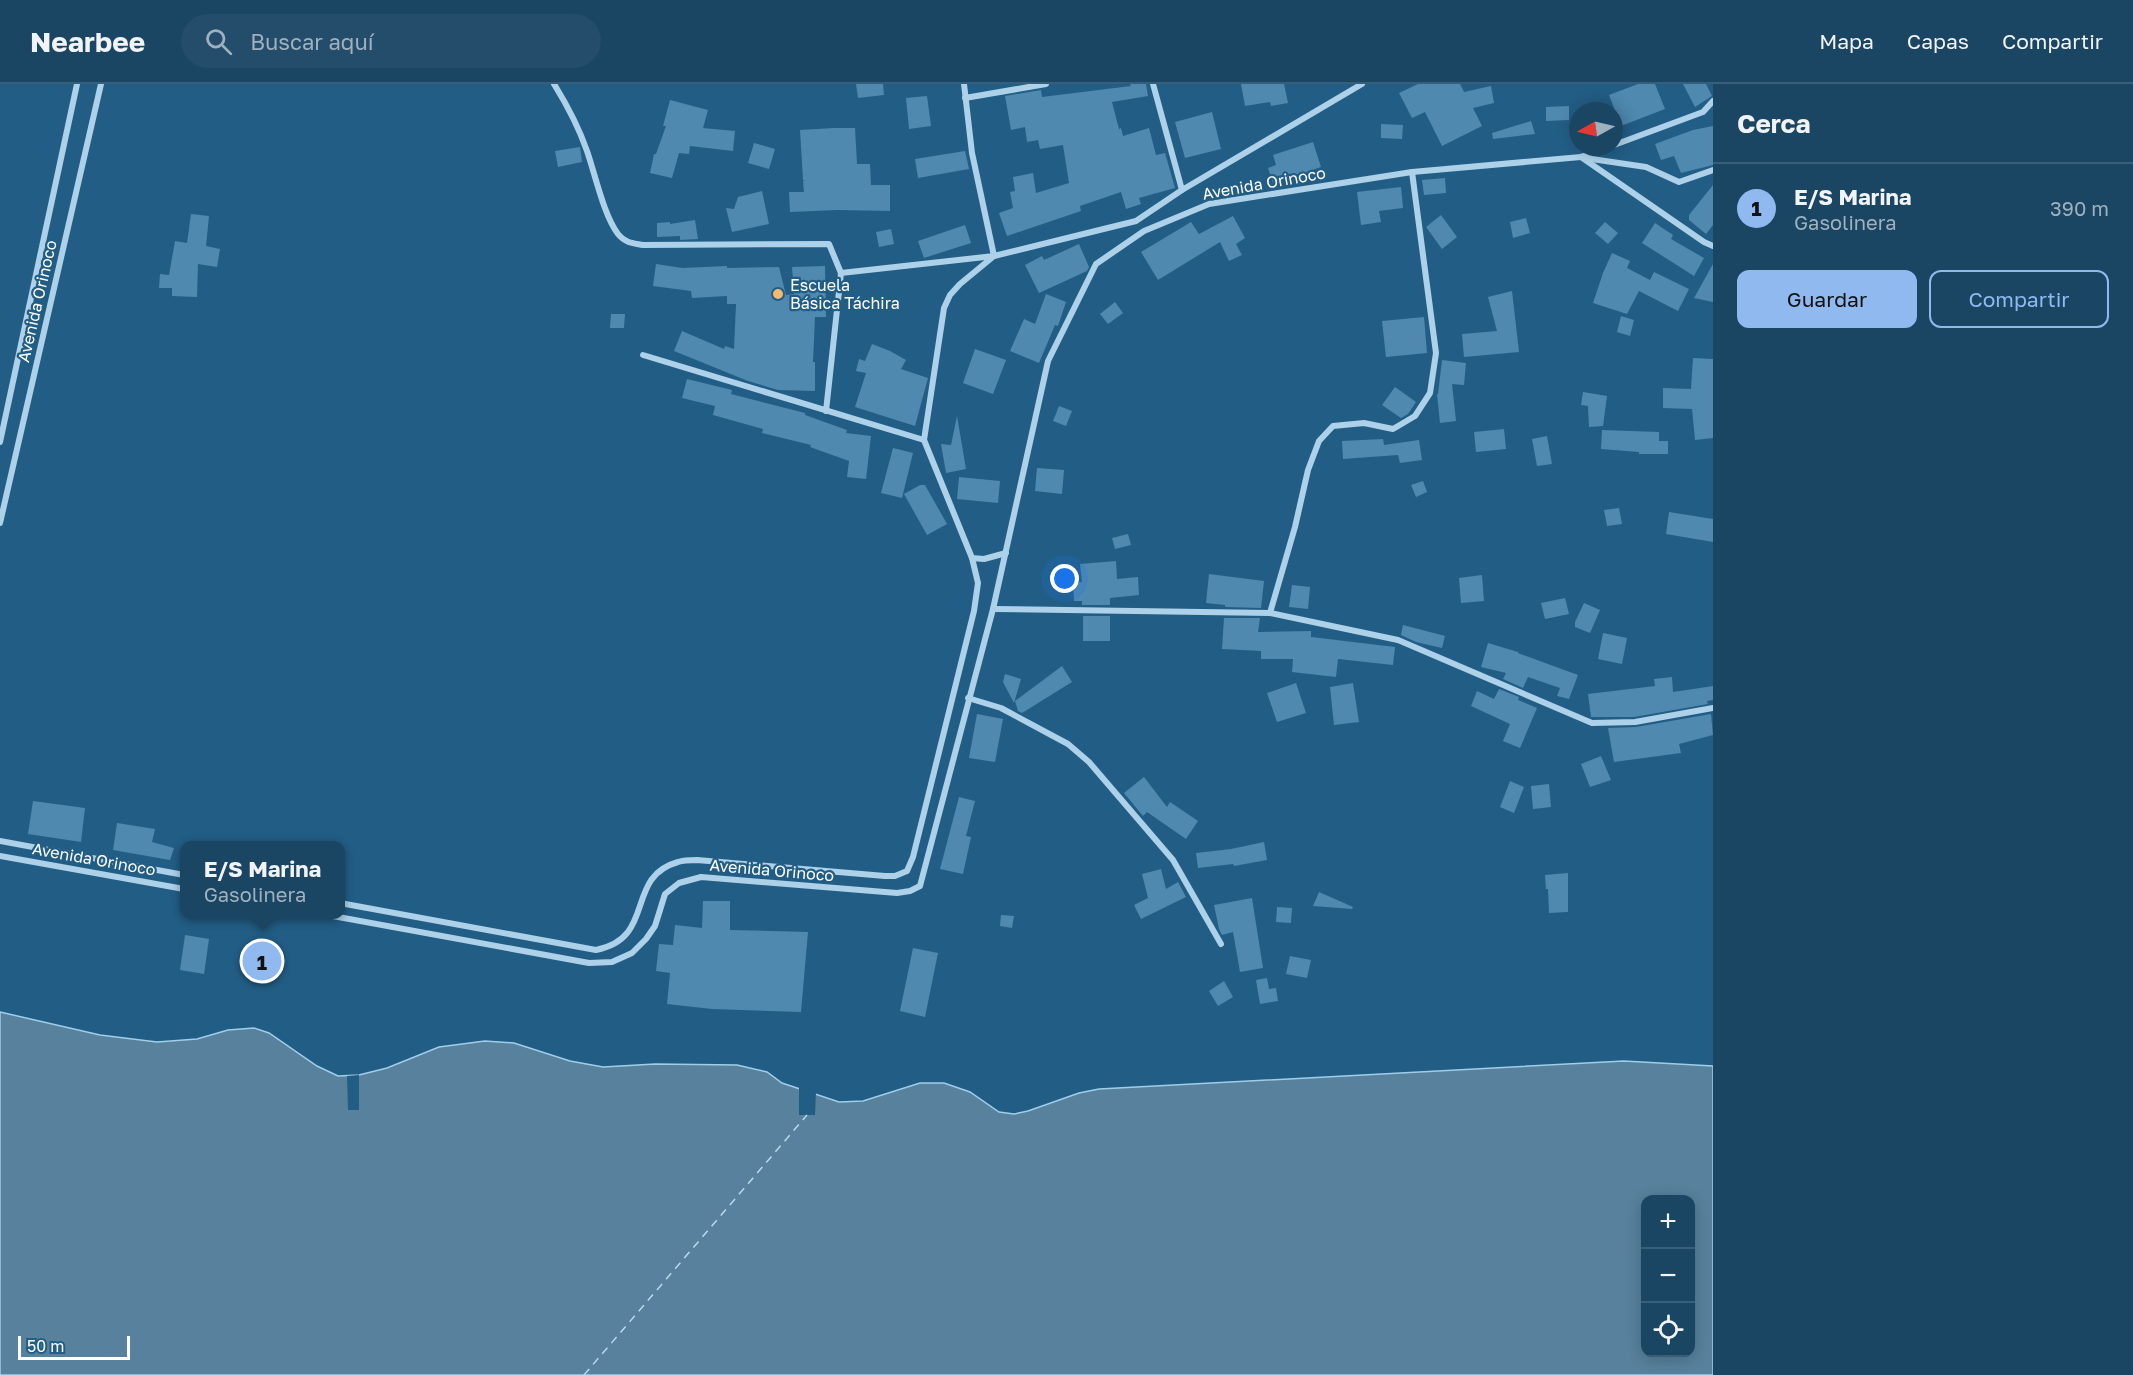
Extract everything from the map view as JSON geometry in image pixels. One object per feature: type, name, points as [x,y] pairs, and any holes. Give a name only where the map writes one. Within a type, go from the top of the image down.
[{"type":"street","name":"Avenida Orinoco","points":[[0,442],[77,84]]},
{"type":"street","name":"Avenida Orinoco","points":[[0,523],[101,84]]},
{"type":"street","points":[[554,84],[586,148],[611,223],[628,243],[643,245],[829,243],[841,273],[825,411]]},
{"type":"street","points":[[841,273],[994,255],[972,153],[964,84]]},
{"type":"street","points":[[965,98],[1046,84]]},
{"type":"street","points":[[1153,84],[1182,190]]},
{"type":"street","name":"Avenida Orinoco","points":[[345,904],[596,950],[610,947],[622,940],[637,918],[643,893],[651,879],[677,862],[697,860],[885,876],[895,876],[907,871],[913,857],[974,611],[978,583],[972,558],[924,440],[944,308],[950,295],[994,255],[1136,220],[1182,190],[1362,84]]},
{"type":"street","points":[[1623,142],[1703,112],[1713,102]]},
{"type":"street","name":"Avenida Orinoco","points":[[344,919],[589,963],[612,962],[632,953],[646,939],[655,926],[665,894],[679,883],[701,877],[897,893],[910,891],[920,886],[993,609],[1048,361],[1096,264],[1144,231],[1209,204],[1412,172],[1581,157]]},
{"type":"street","points":[[1581,157],[1646,167],[1679,182],[1713,170]]},
{"type":"street","points":[[1581,157],[1713,246]]},
{"type":"street","points":[[1270,613],[1295,526],[1308,470],[1319,441],[1333,426],[1364,423],[1393,429],[1415,416],[1430,393],[1436,353],[1412,172]]},
{"type":"street","points":[[643,355],[924,440]]},
{"type":"street","points":[[972,558],[984,559],[1006,553]]},
{"type":"street","points":[[993,609],[1270,613],[1398,640],[1592,723],[1635,722],[1713,708]]},
{"type":"street","points":[[968,698],[1001,708],[1068,744],[1089,762],[1173,860],[1221,944]]},
{"type":"street","name":"Avenida Orinoco","points":[[0,841],[180,874]]},
{"type":"street","name":"Avenida Orinoco","points":[[0,856],[180,888]]},
{"type":"water","points":[[0,1012],[100,1035],[157,1042],[197,1039],[228,1030],[254,1028],[269,1033],[317,1066],[338,1076],[359,1075],[387,1068],[439,1047],[485,1041],[514,1043],[570,1061],[603,1067],[655,1064],[737,1065],[767,1072],[782,1083],[839,1102],[863,1101],[920,1083],[944,1083],[970,1092],[999,1112],[1014,1114],[1079,1093],[1099,1089],[1624,1061],[1713,1066],[1713,1375],[0,1375]]},
{"type":"pier","points":[[359,1075],[359,1110],[348,1110],[347,1076]]},
{"type":"pier","points":[[799,1086],[816,1091],[815,1115],[799,1115]]},
{"type":"building","points":[[856,84],[883,84],[884,95],[858,98]]},
{"type":"building","points":[[1130,84],[1146,84],[1148,96],[1112,102],[1119,129],[1121,128],[1123,136],[1149,128],[1156,155],[1165,153],[1175,188],[1139,198],[1141,204],[1126,209],[1121,192],[1080,206],[1081,211],[1007,236],[999,213],[1013,208],[1010,192],[1015,191],[1013,177],[1033,173],[1036,193],[1069,183],[1063,145],[1040,149],[1038,140],[1027,142],[1025,127],[1011,130],[1005,96],[1041,90],[1042,97],[1131,86]]},
{"type":"building","points":[[1241,84],[1284,84],[1288,103],[1271,106],[1270,102],[1245,106]]},
{"type":"building","points":[[1418,84],[1460,84],[1464,92],[1491,86],[1494,103],[1473,108],[1482,126],[1442,146],[1425,112],[1412,118],[1399,93]]},
{"type":"building","points":[[1638,84],[1655,84],[1665,109],[1623,125],[1623,102],[1612,102],[1609,95]]},
{"type":"building","points":[[1683,84],[1706,84],[1712,96],[1695,107]]},
{"type":"building","points":[[927,96],[931,126],[909,129],[906,98]]},
{"type":"building","points":[[670,100],[708,110],[703,128],[735,131],[733,151],[690,146],[689,154],[679,153],[672,178],[650,173],[654,154],[656,154],[666,126],[663,126]]},
{"type":"building","points":[[1569,106],[1569,120],[1546,121],[1546,107]]},
{"type":"building","points":[[1212,112],[1221,149],[1185,158],[1175,122]]},
{"type":"building","points":[[1531,121],[1535,134],[1493,139],[1492,133]]},
{"type":"building","points":[[1381,124],[1403,125],[1402,139],[1381,138]]},
{"type":"building","points":[[1713,126],[1713,165],[1681,173],[1674,156],[1661,160],[1655,144],[1693,130]]},
{"type":"building","points":[[855,128],[857,164],[870,164],[871,185],[890,185],[890,211],[790,212],[789,192],[804,192],[800,130]]},
{"type":"building","points":[[1313,142],[1321,167],[1273,183],[1268,168],[1276,165],[1273,155]]},
{"type":"building","points":[[754,143],[775,149],[769,169],[748,163]]},
{"type":"building","points":[[580,147],[582,162],[558,167],[555,151]]},
{"type":"building","points":[[965,151],[969,169],[918,178],[915,159]]},
{"type":"building","points":[[1445,178],[1446,193],[1424,195],[1422,180]]},
{"type":"building","points":[[1713,185],[1713,225],[1706,234],[1689,220],[1689,215]]},
{"type":"building","points":[[1401,187],[1403,208],[1379,211],[1381,222],[1361,225],[1357,192]]},
{"type":"building","points":[[762,191],[769,224],[732,232],[726,208],[734,209],[738,197]]},
{"type":"building","points":[[191,214],[209,216],[206,246],[220,249],[217,267],[198,264],[197,297],[172,296],[172,288],[159,288],[160,274],[169,275],[175,241],[187,243]]},
{"type":"building","points":[[1441,215],[1457,237],[1442,249],[1426,227]]},
{"type":"building","points":[[1233,216],[1245,238],[1236,244],[1242,255],[1229,261],[1220,242],[1158,280],[1141,252],[1191,222],[1199,234]]},
{"type":"building","points":[[1526,218],[1530,233],[1513,238],[1510,222]]},
{"type":"building","points":[[695,220],[698,239],[680,240],[680,236],[657,237],[657,223],[670,222],[670,224]]},
{"type":"building","points":[[1605,222],[1618,233],[1608,244],[1595,233]]},
{"type":"building","points":[[1655,223],[1673,235],[1671,239],[1704,258],[1694,276],[1642,243]]},
{"type":"building","points":[[965,225],[971,243],[924,258],[918,241]]},
{"type":"building","points":[[891,229],[894,244],[879,247],[876,232]]},
{"type":"building","points":[[1079,244],[1089,267],[1087,271],[1039,293],[1025,265],[1042,256],[1044,260]]},
{"type":"building","points":[[1612,253],[1630,261],[1627,268],[1650,280],[1654,272],[1689,289],[1678,311],[1639,291],[1627,314],[1593,303]]},
{"type":"building","points":[[656,264],[682,268],[779,267],[786,295],[794,294],[792,267],[825,266],[826,317],[815,317],[813,362],[815,362],[815,391],[778,390],[748,381],[674,351],[682,331],[724,349],[725,346],[734,349],[736,304],[727,304],[727,296],[692,298],[691,291],[653,286]]},
{"type":"building","points":[[1713,264],[1713,302],[1694,298]]},
{"type":"building","points":[[1512,291],[1519,352],[1464,357],[1462,334],[1497,331],[1488,297]]},
{"type":"building","points":[[1046,294],[1066,302],[1058,326],[1055,325],[1039,363],[1010,351],[1024,319],[1035,324]]},
{"type":"building","points":[[1115,302],[1123,313],[1108,324],[1100,314]]},
{"type":"building","points":[[611,314],[625,314],[624,328],[610,328]]},
{"type":"building","points":[[1621,316],[1634,320],[1630,336],[1617,332]]},
{"type":"building","points":[[1424,317],[1427,353],[1386,357],[1382,321]]},
{"type":"building","points":[[872,344],[906,360],[901,369],[928,378],[915,426],[855,407],[866,373],[856,371],[859,359],[865,361]]},
{"type":"building","points":[[975,349],[1006,360],[993,394],[963,383]]},
{"type":"building","points":[[1693,358],[1713,359],[1713,438],[1695,440],[1692,409],[1663,408],[1663,388],[1691,389]]},
{"type":"building","points":[[1442,360],[1466,363],[1464,385],[1452,384],[1456,421],[1440,423],[1437,394]]},
{"type":"building","points":[[687,379],[732,390],[731,394],[805,413],[805,415],[847,430],[846,433],[871,436],[866,479],[847,477],[849,461],[810,447],[811,445],[762,433],[763,429],[713,415],[715,406],[682,398]]},
{"type":"building","points":[[1395,387],[1416,402],[1408,414],[1401,418],[1382,405]]},
{"type":"building","points":[[1583,392],[1607,396],[1603,426],[1589,427],[1588,406],[1581,405]]},
{"type":"building","points":[[1059,406],[1072,411],[1066,426],[1053,421]]},
{"type":"building","points":[[957,416],[966,469],[946,473],[941,444],[951,445]]},
{"type":"building","points":[[1504,429],[1506,449],[1476,452],[1474,432]]},
{"type":"building","points":[[1602,430],[1659,432],[1659,441],[1668,441],[1668,454],[1639,454],[1639,452],[1601,449]]},
{"type":"building","points":[[1547,436],[1552,464],[1537,466],[1532,439]]},
{"type":"building","points":[[1383,439],[1384,445],[1419,440],[1422,460],[1400,463],[1398,455],[1343,459],[1342,441]]},
{"type":"building","points":[[893,448],[913,453],[902,498],[881,493]]},
{"type":"building","points":[[1037,468],[1064,470],[1062,494],[1035,491]]},
{"type":"building","points":[[959,477],[1000,481],[998,503],[957,499]]},
{"type":"building","points":[[1423,481],[1427,492],[1416,497],[1411,485]]},
{"type":"building","points":[[920,485],[925,485],[947,524],[927,535],[904,494]]},
{"type":"building","points":[[1619,508],[1622,524],[1607,526],[1604,510]]},
{"type":"building","points":[[1669,512],[1713,519],[1713,542],[1666,534]]},
{"type":"building","points":[[1128,534],[1131,545],[1115,549],[1112,538]]},
{"type":"building","points":[[1116,561],[1117,579],[1138,577],[1139,595],[1110,598],[1110,605],[1082,605],[1082,601],[1074,601],[1073,583],[1082,582],[1080,564]]},
{"type":"building","points":[[1209,574],[1264,581],[1261,608],[1225,607],[1225,605],[1206,603]]},
{"type":"building","points":[[1482,575],[1484,601],[1461,603],[1459,578]]},
{"type":"building","points":[[1292,585],[1310,587],[1308,609],[1289,607]]},
{"type":"building","points":[[1565,598],[1569,614],[1545,619],[1541,603]]},
{"type":"building","points":[[1584,603],[1600,610],[1590,633],[1575,627]]},
{"type":"building","points":[[1083,616],[1110,616],[1110,641],[1083,641]]},
{"type":"building","points":[[1224,618],[1260,618],[1258,632],[1311,631],[1311,637],[1395,647],[1393,665],[1338,659],[1336,677],[1292,672],[1293,659],[1261,659],[1261,651],[1222,649]]},
{"type":"building","points":[[1403,625],[1445,636],[1442,648],[1416,642],[1401,635]]},
{"type":"building","points":[[1603,633],[1627,638],[1622,664],[1598,659]]},
{"type":"building","points":[[1488,643],[1578,675],[1569,699],[1557,696],[1560,688],[1528,677],[1523,688],[1503,679],[1506,673],[1481,667]]},
{"type":"building","points":[[1062,666],[1072,682],[1022,713],[1018,711],[1015,701]]},
{"type":"building","points":[[1005,674],[1021,679],[1014,703],[1003,682]]},
{"type":"building","points":[[1672,677],[1673,692],[1713,686],[1713,700],[1707,701],[1708,704],[1634,717],[1591,717],[1588,694],[1655,686],[1654,679]]},
{"type":"building","points":[[1296,683],[1306,713],[1277,722],[1267,693]]},
{"type":"building","points":[[1353,683],[1359,722],[1334,725],[1330,687]]},
{"type":"building","points":[[1499,689],[1537,708],[1520,748],[1503,741],[1510,724],[1471,706],[1477,691],[1494,699]]},
{"type":"building","points":[[977,714],[1003,719],[995,762],[969,758]]},
{"type":"building","points":[[1711,714],[1713,735],[1679,744],[1681,753],[1614,762],[1608,728],[1636,727]]},
{"type":"building","points":[[1601,756],[1611,780],[1590,787],[1581,764]]},
{"type":"building","points":[[1144,777],[1167,807],[1170,802],[1198,821],[1186,839],[1147,812],[1143,816],[1124,793]]},
{"type":"building","points":[[1510,781],[1524,787],[1514,813],[1500,807]]},
{"type":"building","points":[[1549,784],[1551,807],[1533,809],[1531,786]]},
{"type":"building","points":[[959,797],[975,801],[966,836],[971,837],[963,874],[940,869]]},
{"type":"building","points":[[33,801],[85,808],[81,842],[28,834]]},
{"type":"building","points":[[117,823],[155,829],[152,842],[174,848],[170,860],[113,850]]},
{"type":"building","points":[[1264,842],[1267,860],[1234,866],[1233,864],[1198,868],[1196,853]]},
{"type":"building","points":[[1161,869],[1166,889],[1178,882],[1186,897],[1141,919],[1134,905],[1148,898],[1142,874]]},
{"type":"building","points":[[1568,873],[1568,912],[1549,913],[1545,875]]},
{"type":"building","points":[[1319,892],[1353,907],[1352,909],[1313,906]]},
{"type":"building","points":[[1252,898],[1263,968],[1240,972],[1233,932],[1222,935],[1214,905]]},
{"type":"building","points":[[703,901],[730,901],[730,930],[808,932],[801,1012],[712,1009],[667,1004],[670,973],[656,971],[659,944],[673,945],[675,925],[702,928]]},
{"type":"building","points":[[1277,907],[1292,908],[1291,923],[1276,922]]},
{"type":"building","points":[[1001,915],[1014,916],[1012,928],[1000,926]]},
{"type":"building","points":[[185,935],[209,939],[204,974],[180,970]]},
{"type":"building","points":[[913,948],[938,953],[925,1017],[900,1011]]},
{"type":"building","points":[[1290,956],[1311,960],[1307,978],[1286,974]]},
{"type":"building","points":[[1267,978],[1269,989],[1276,988],[1278,1001],[1260,1004],[1256,980]]},
{"type":"building","points":[[1224,981],[1233,997],[1218,1006],[1209,991]]},
{"type":"ferry route","points":[[584,1375],[807,1115]]},
{"type":"place","name":"Escuela Básica Táchira","points":[[778,294]]},
{"type":"place","name":"E/S Marina","points":[[262,961]]}]
